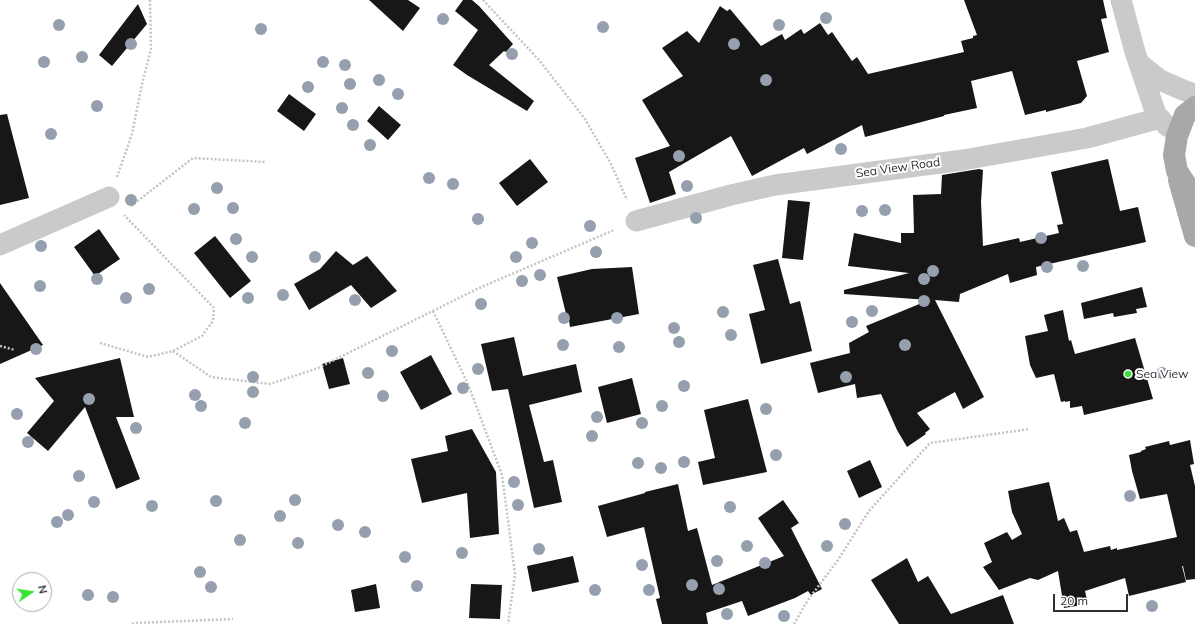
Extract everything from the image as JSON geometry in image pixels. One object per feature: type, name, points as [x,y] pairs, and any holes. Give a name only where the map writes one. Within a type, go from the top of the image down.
[{"type":"main road","points":[[1195,107],[1186,116],[1177,136],[1174,154],[1176,171],[1195,236]]},
{"type":"main road","points":[[1176,171],[1195,195]]},
{"type":"street","points":[[1121,0],[1156,114],[1177,136]]},
{"type":"street","points":[[1140,64],[1160,80],[1195,94]]},
{"type":"street","name":"Sea View Road","points":[[636,221],[731,195],[776,185],[963,160],[1087,138],[1160,118]]},
{"type":"street","points":[[0,245],[109,197]]},
{"type":"path","points":[[100,343],[148,357],[173,351],[202,336],[213,321],[214,308],[122,213],[109,197],[132,134],[151,49],[150,0]]},
{"type":"path","points":[[173,351],[211,377],[270,384],[318,368],[477,289],[636,221],[610,162],[584,119],[539,60],[483,0]]},
{"type":"path","points":[[122,213],[193,158],[265,162]]},
{"type":"path","points":[[433,311],[468,384],[502,475],[515,574],[508,624]]},
{"type":"path","points":[[0,346],[15,350]]},
{"type":"path","points":[[794,624],[808,600],[838,560],[869,511],[930,443],[1030,429]]},
{"type":"path","points":[[132,624],[233,619]]},
{"type":"building","points":[[369,0],[408,0],[420,8],[403,31]]},
{"type":"building","points":[[463,0],[472,0],[479,6],[513,44],[506,52],[504,51],[489,65],[534,101],[527,111],[453,65],[478,30],[455,11]]},
{"type":"building","points":[[964,0],[1103,0],[1107,18],[1101,19],[1109,52],[1077,61],[1087,96],[1081,103],[1046,112],[1046,110],[1025,115],[1012,71],[971,81],[977,108],[944,115],[865,137],[862,125],[807,154],[804,148],[752,176],[731,136],[669,172],[676,194],[650,203],[635,158],[670,146],[642,100],[683,76],[662,48],[687,31],[699,43],[720,6],[727,11],[730,9],[761,46],[782,34],[785,40],[801,29],[804,34],[820,23],[828,35],[832,32],[852,61],[857,57],[868,74],[964,52],[961,41],[973,38],[973,36],[977,35]]},
{"type":"building","points":[[138,4],[147,24],[112,66],[99,55]]},
{"type":"building","points":[[289,94],[316,114],[304,131],[277,111]]},
{"type":"building","points":[[379,106],[401,125],[388,140],[367,121]]},
{"type":"building","points":[[7,114],[29,198],[0,205],[0,115]]},
{"type":"building","points":[[530,159],[548,182],[517,206],[499,183]]},
{"type":"building","points":[[1108,159],[1120,211],[1138,207],[1146,242],[1036,267],[1037,275],[1010,283],[1008,274],[960,294],[959,302],[935,300],[984,397],[963,409],[955,392],[917,413],[930,429],[925,433],[926,434],[907,447],[897,430],[881,394],[857,398],[855,384],[818,393],[810,363],[850,353],[849,343],[869,332],[866,326],[929,300],[844,294],[844,290],[909,273],[848,266],[854,233],[901,243],[901,233],[914,233],[913,195],[941,194],[942,175],[979,169],[983,170],[981,202],[983,246],[1019,238],[1020,242],[1059,233],[1057,225],[1063,224],[1051,172]]},
{"type":"building","points":[[788,200],[810,202],[803,260],[782,258]]},
{"type":"building","points":[[99,229],[120,259],[95,276],[74,247]]},
{"type":"building","points":[[215,236],[251,281],[230,298],[194,253]]},
{"type":"building","points":[[336,251],[353,265],[367,256],[397,291],[371,308],[351,285],[309,310],[294,284],[320,269]]},
{"type":"building","points":[[778,259],[790,304],[800,301],[812,351],[761,364],[749,314],[765,310],[753,265]]},
{"type":"building","points":[[632,267],[639,314],[570,327],[568,314],[566,314],[557,277],[592,269]]},
{"type":"building","points":[[0,283],[43,345],[0,364]]},
{"type":"building","points":[[1142,287],[1147,307],[1136,309],[1137,313],[1114,317],[1113,313],[1084,319],[1081,303]]},
{"type":"building","points":[[1063,310],[1069,341],[1071,340],[1075,354],[1135,338],[1153,399],[1084,415],[1082,406],[1070,408],[1070,401],[1061,402],[1054,374],[1036,378],[1030,365],[1025,336],[1048,331],[1044,315]]},
{"type":"building","points":[[514,337],[523,376],[576,364],[582,392],[529,405],[544,462],[553,460],[562,502],[534,508],[508,389],[492,391],[481,344]]},
{"type":"building","points":[[431,355],[452,394],[421,410],[400,372]]},
{"type":"building","points":[[120,358],[134,417],[116,417],[140,479],[116,489],[85,407],[48,451],[27,433],[54,401],[35,378]]},
{"type":"building","points":[[343,358],[350,384],[329,389],[322,364]]},
{"type":"building","points":[[632,378],[641,414],[607,423],[598,387]]},
{"type":"building","points":[[748,399],[767,472],[703,485],[698,462],[715,458],[704,410]]},
{"type":"building","points":[[472,429],[496,472],[499,534],[470,538],[467,493],[422,503],[411,459],[448,451],[445,436]]},
{"type":"building","points":[[1190,440],[1194,464],[1190,465],[1195,486],[1195,579],[1186,580],[1182,566],[1186,582],[1129,596],[1125,578],[1085,591],[1088,604],[1064,608],[1058,571],[1038,580],[1030,578],[999,590],[983,567],[992,562],[984,543],[1007,532],[1012,540],[1022,534],[1012,512],[1008,491],[1049,482],[1058,521],[1064,518],[1070,532],[1077,530],[1084,552],[1110,546],[1111,550],[1117,548],[1117,550],[1177,537],[1167,494],[1140,499],[1129,455],[1141,452],[1146,449],[1145,447],[1169,441],[1170,445]]},
{"type":"building","points":[[870,460],[882,487],[859,498],[847,471]]},
{"type":"building","points":[[678,484],[688,531],[697,528],[712,585],[784,556],[758,518],[783,500],[799,523],[791,528],[822,589],[811,595],[808,591],[795,598],[748,616],[742,601],[706,613],[708,624],[662,624],[656,599],[660,598],[644,527],[607,537],[598,506]]},
{"type":"building","points":[[573,556],[579,582],[532,592],[527,566]]},
{"type":"building","points":[[907,558],[918,582],[928,576],[951,614],[1003,595],[1014,624],[899,624],[871,580]]},
{"type":"building","points":[[376,584],[380,608],[355,612],[351,590]]},
{"type":"building","points":[[471,584],[502,585],[500,619],[469,618]]},
{"type":"place","name":"Sea View","points":[[1128,374]]}]
